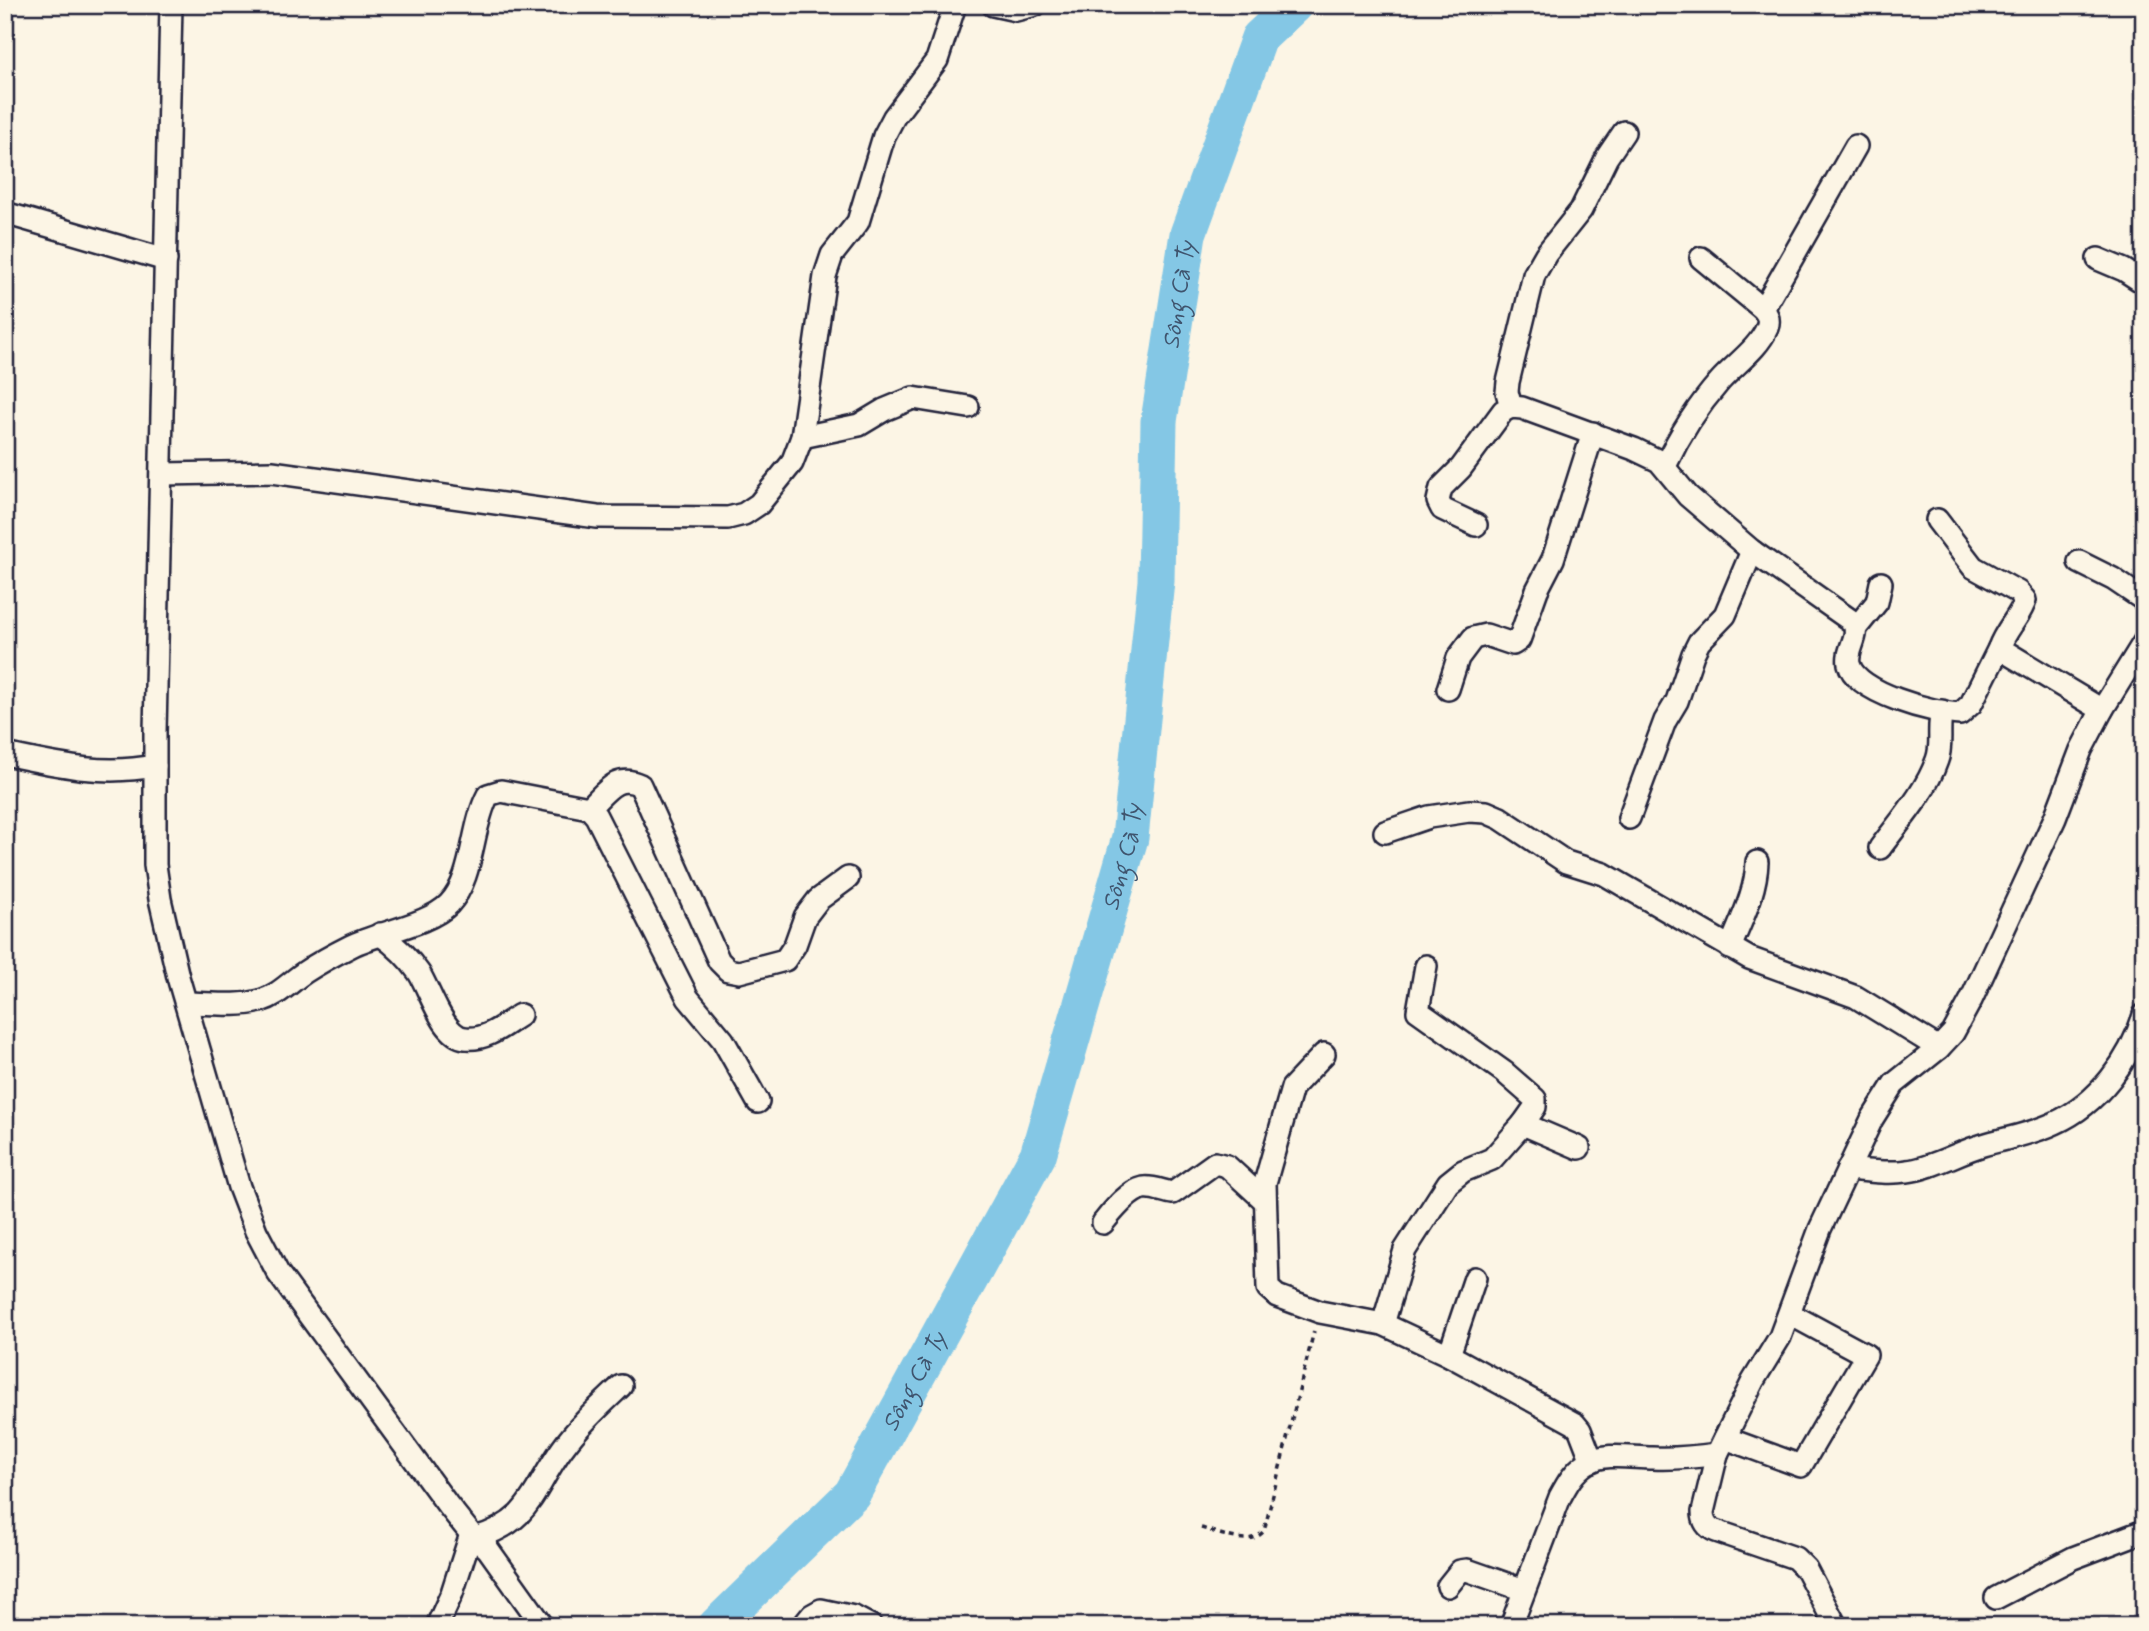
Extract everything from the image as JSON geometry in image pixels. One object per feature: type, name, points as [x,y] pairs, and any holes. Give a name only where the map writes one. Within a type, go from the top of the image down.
[{"type":"street","points":[[172,5],[155,766],[157,882],[186,1003],[239,1188],[260,1241],[278,1273],[473,1536],[488,1549],[543,1626]]},
{"type":"street","points":[[162,474],[272,472],[597,517],[728,518],[744,514],[759,504],[785,473],[802,437],[825,276],[832,256],[858,222],[884,136],[898,110],[937,60],[955,5]]},
{"type":"street","points":[[993,5],[1016,10],[1035,5]]},
{"type":"street","points":[[1511,407],[1508,382],[1534,275],[1546,254],[1581,210],[1607,157],[1624,132]]},
{"type":"street","points":[[1763,309],[1856,146]]},
{"type":"street","points":[[8,214],[166,260]]},
{"type":"street","points":[[1665,466],[1686,427],[1707,397],[1755,346],[1766,330],[1768,317],[1763,309],[1701,258]]},
{"type":"street","points":[[2098,259],[2124,270],[2144,283]]},
{"type":"street","points":[[802,437],[859,425],[884,410],[913,398],[968,407]]},
{"type":"street","points":[[1476,525],[1442,509],[1438,495],[1503,411],[1511,407],[1522,408],[1593,433],[1658,461],[1688,496],[1752,551],[1848,618],[1856,628]]},
{"type":"street","points":[[1448,689],[1458,658],[1473,638],[1486,635],[1513,644],[1519,640],[1537,590],[1553,559],[1593,433]]},
{"type":"street","points":[[1881,583],[1877,603],[1856,628],[1849,655],[1850,667],[1856,676],[1903,702],[1960,714],[1966,710],[2025,600],[2018,593],[1973,567],[1937,520]]},
{"type":"street","points":[[1629,818],[1665,722],[1677,701],[1693,654],[1699,642],[1731,605],[1752,551]]},
{"type":"street","points":[[2079,562],[2113,579],[2144,600]]},
{"type":"street","points":[[1836,1626],[1806,1569],[1796,1558],[1716,1531],[1703,1519],[1721,1446],[1753,1381],[1780,1337],[1820,1229],[1872,1119],[1888,1091],[1903,1075],[1940,1048],[1953,1033],[1971,1000],[2055,818],[2081,750],[2144,642]]},
{"type":"street","points":[[1999,648],[2102,710]]},
{"type":"street","points":[[1880,848],[1911,806],[1937,761],[1940,750],[1938,723],[1942,711]]},
{"type":"street","points":[[5,754],[61,767],[130,771],[155,766]]},
{"type":"street","points":[[589,808],[616,782],[629,780],[640,785],[719,961],[728,970],[740,972],[785,960],[795,946],[805,917],[818,900],[848,878]]},
{"type":"street","points":[[186,1003],[252,1003],[264,1000],[329,958],[380,934],[434,915],[449,905],[458,892],[466,870],[483,805],[488,795],[501,791],[589,808],[596,816],[688,998],[723,1040],[758,1102]]},
{"type":"street","points":[[1385,832],[1429,817],[1486,811],[1566,862],[1604,874],[1749,958],[1856,997],[1940,1048]]},
{"type":"street","points":[[1730,948],[1753,889],[1757,862]]},
{"type":"street","points":[[380,934],[400,950],[418,972],[443,1020],[457,1036],[474,1038],[491,1034],[520,1015]]},
{"type":"street","points":[[1383,1324],[1405,1251],[1448,1183],[1463,1171],[1492,1159],[1535,1107],[1535,1099],[1504,1072],[1418,1011],[1426,966]]},
{"type":"street","points":[[1848,1169],[1894,1172],[1917,1169],[2066,1118],[2085,1105],[2112,1077],[2133,1045],[2143,1019]]},
{"type":"street","points":[[1324,1054],[1292,1088],[1265,1183],[1268,1288],[1278,1296],[1320,1312],[1383,1324],[1449,1355],[1575,1424],[1592,1461]]},
{"type":"street","points":[[1523,1124],[1579,1148]]},
{"type":"street","points":[[1103,1223],[1136,1191],[1149,1188],[1172,1194],[1215,1163],[1227,1166],[1264,1200]]},
{"type":"street","points":[[1449,1355],[1475,1278]]},
{"type":"street","points":[[1511,1626],[1560,1497],[1576,1473],[1592,1461],[1612,1457],[1653,1459],[1721,1446],[1801,1466],[1866,1355],[1790,1314]]},
{"type":"street","points":[[473,1536],[513,1522],[524,1511],[576,1431],[621,1386]]},
{"type":"street","points":[[1996,1598],[2073,1558],[2144,1531]]},
{"type":"street","points":[[437,1626],[473,1536]]},
{"type":"street","points":[[1448,1586],[1460,1572],[1467,1570],[1524,1590]]},
{"type":"street","points":[[803,1626],[812,1615],[821,1610],[854,1617],[871,1626]]},
{"type":"path","points":[[1201,1528],[1245,1539],[1259,1537],[1265,1531],[1320,1312]]},
{"type":"waterway","name":"Sông Cà Ty","points":[[716,1626],[852,1494],[1038,1155],[1130,838],[1156,581],[1159,421],[1188,234],[1259,38],[1294,5]]}]
